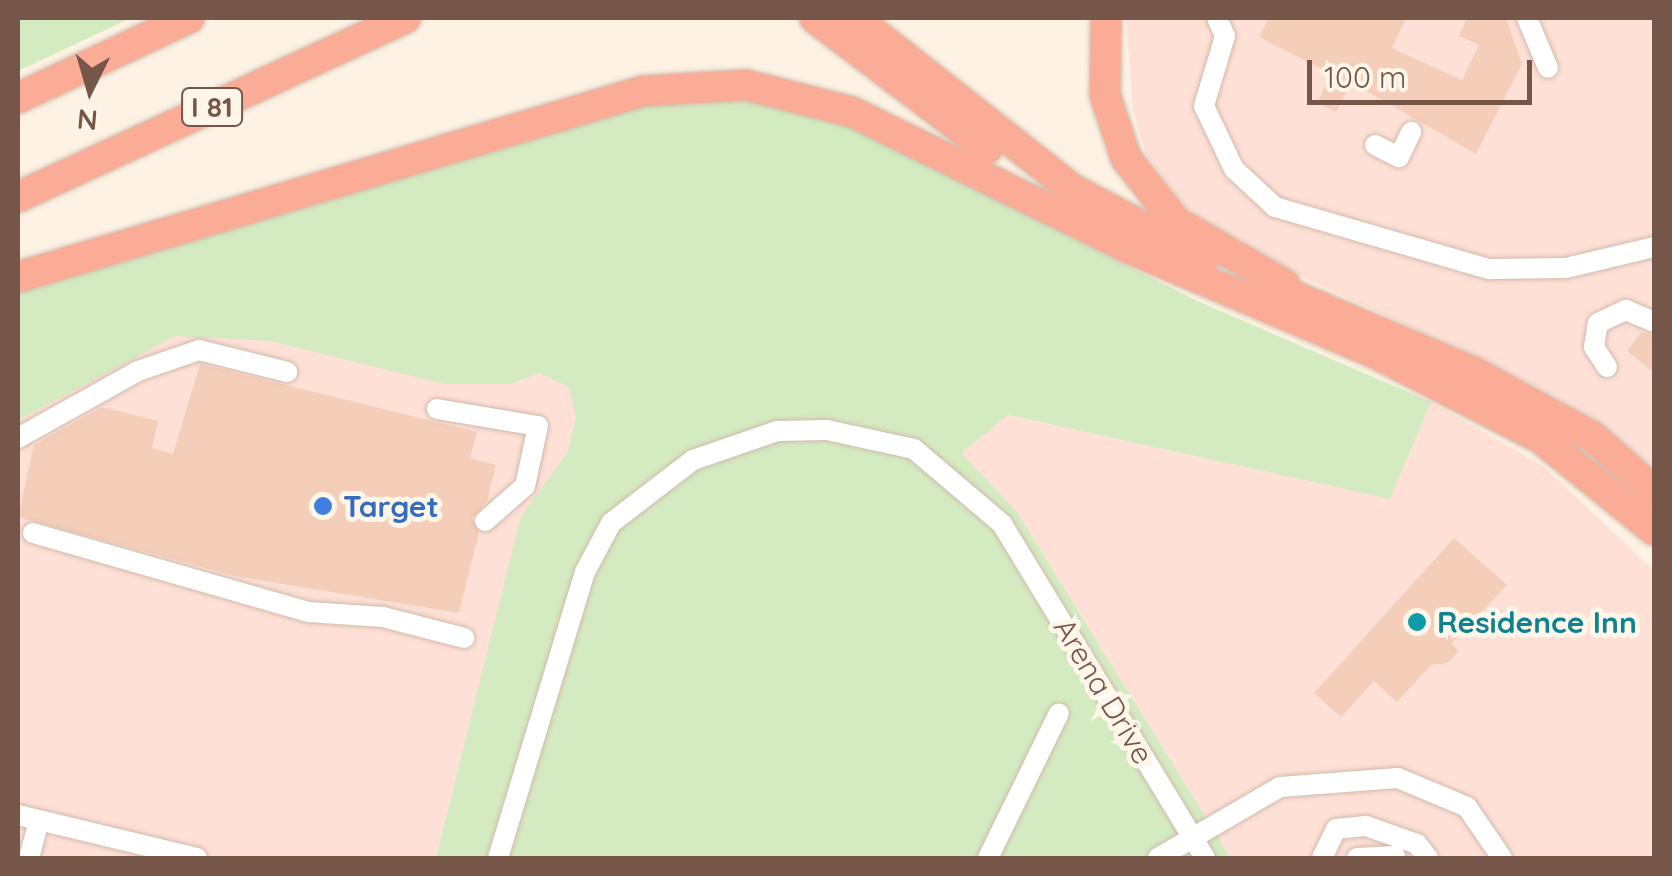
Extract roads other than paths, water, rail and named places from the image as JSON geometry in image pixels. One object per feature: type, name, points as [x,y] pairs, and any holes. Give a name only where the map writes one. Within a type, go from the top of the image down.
[{"type":"highway","points":[[18,98],[189,18]]},
{"type":"highway","name":"I 81","points":[[18,196],[406,18]]},
{"type":"highway","points":[[815,18],[1050,193],[1592,437],[1654,492]]},
{"type":"highway","points":[[854,18],[1072,189],[1207,261],[1350,330]]},
{"type":"highway","points":[[1106,18],[1105,94],[1126,158],[1152,195],[1208,245],[1542,439],[1654,530]]},
{"type":"highway","points":[[18,277],[644,91],[727,84],[852,112],[1124,246],[1350,330]]},
{"type":"lane","points":[[1217,18],[1225,36],[1204,106],[1234,169],[1275,207],[1490,269],[1579,266],[1654,247]]},
{"type":"lane","points":[[1527,18],[1548,68]]},
{"type":"lane","points":[[1375,145],[1399,157],[1411,132]]},
{"type":"lane","points":[[1607,368],[1594,348],[1598,323],[1626,310],[1654,322]]},
{"type":"lane","points":[[18,438],[138,371],[199,350],[287,372]]},
{"type":"lane","points":[[437,409],[538,426],[525,486],[485,520]]},
{"type":"lane","name":"Arena Drive","points":[[498,858],[597,542],[693,460],[777,431],[880,439],[943,467],[1002,524],[1206,858]]},
{"type":"lane","points":[[33,533],[309,612],[383,616],[464,638]]},
{"type":"lane","points":[[988,858],[1059,713]]},
{"type":"lane","points":[[1158,858],[1294,783],[1398,778],[1466,807],[1502,858]]},
{"type":"lane","points":[[18,815],[197,858]]},
{"type":"lane","points":[[29,858],[39,821]]},
{"type":"lane","points":[[1322,858],[1328,837],[1348,826],[1422,851]]},
{"type":"lane","points":[[1357,858],[1395,857],[1422,851]]},
{"type":"place","name":"Target","points":[[323,506]]},
{"type":"place","name":"Residence Inn","points":[[1417,622]]}]
